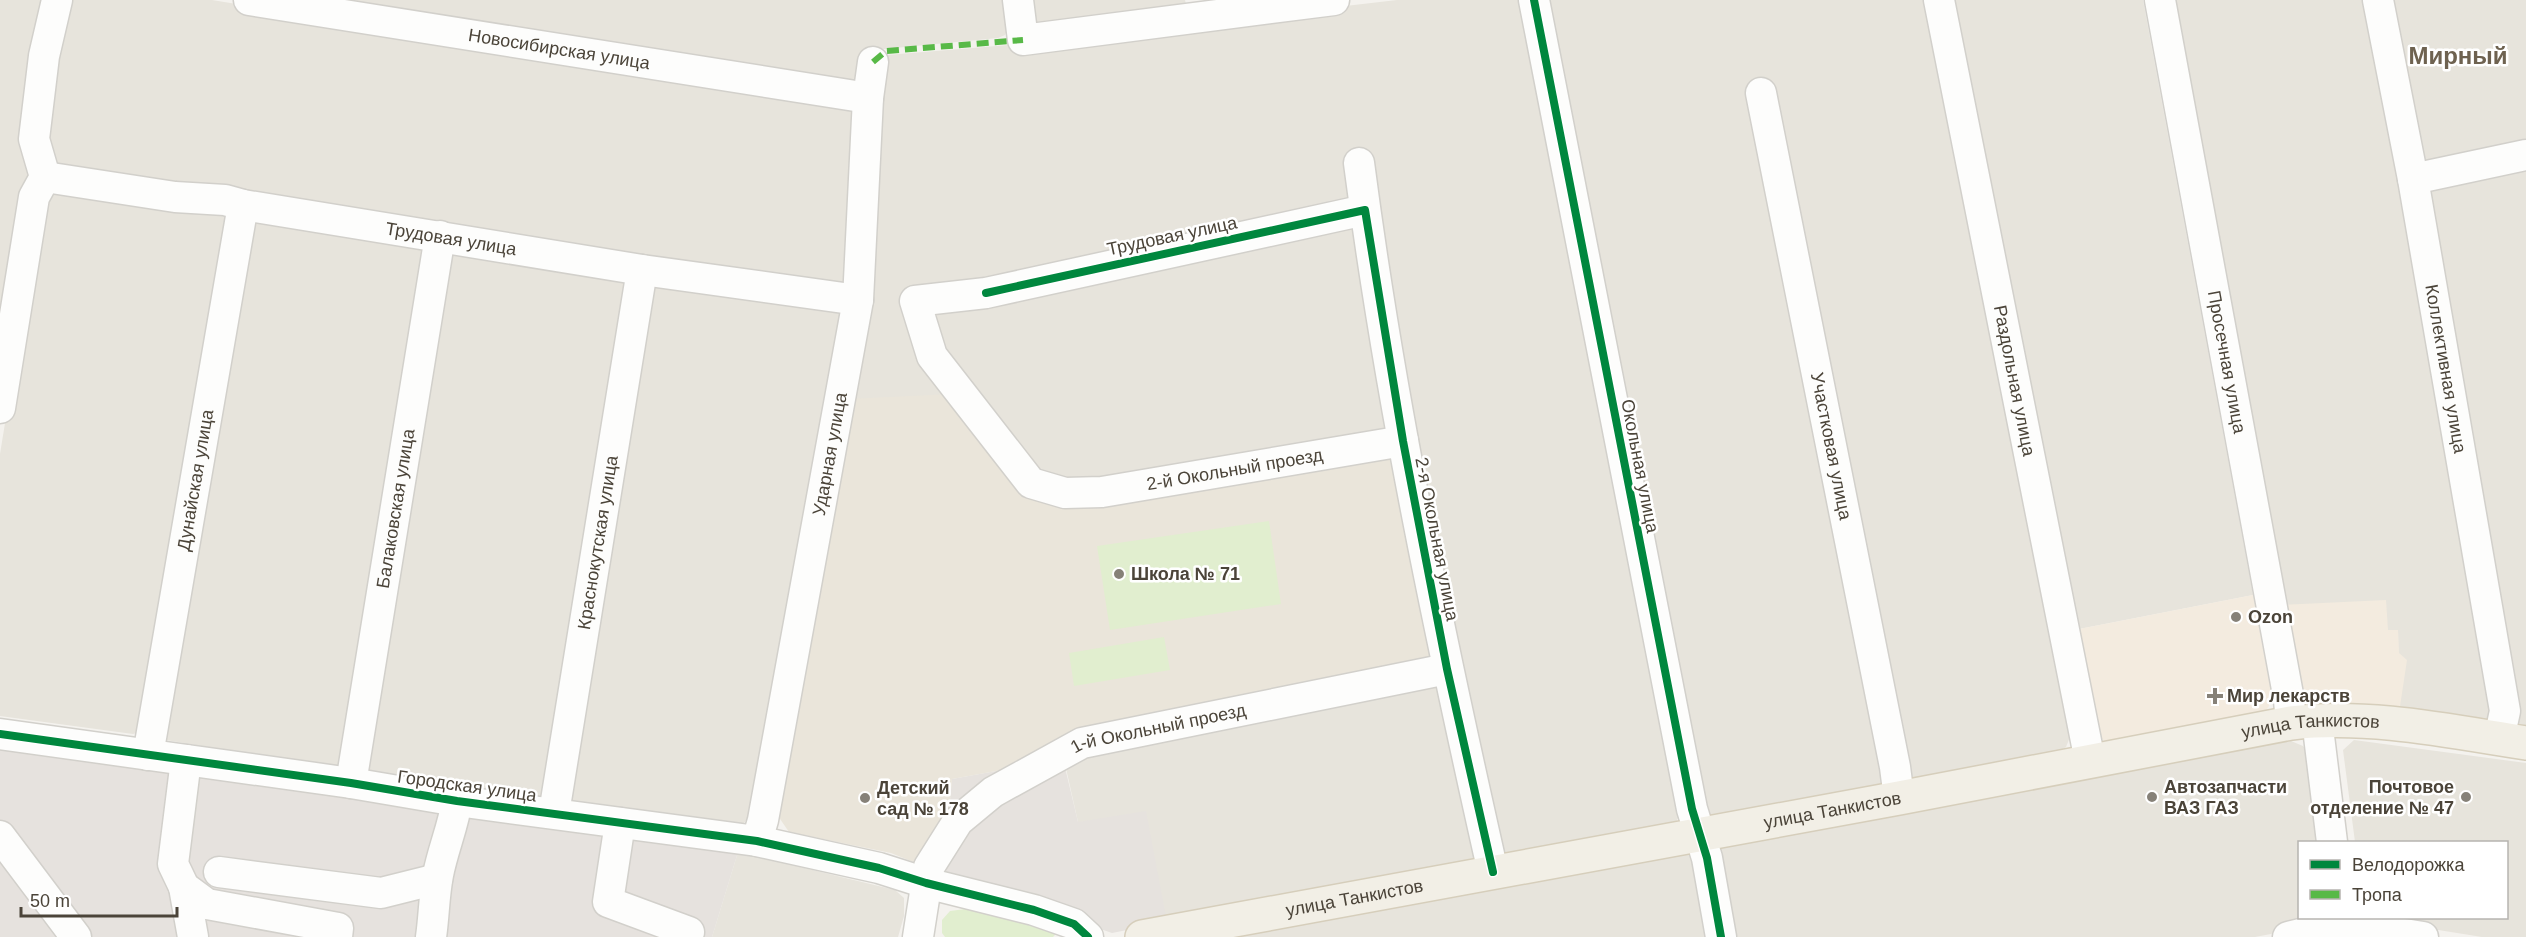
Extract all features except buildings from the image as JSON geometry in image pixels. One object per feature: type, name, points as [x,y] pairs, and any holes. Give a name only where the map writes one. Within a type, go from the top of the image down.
[{"type":"main road","name":"улица Танкистов","points":[[1142,937],[2304,722],[2374,722],[2512,741]]},
{"type":"street","points":[[0,408],[34,197],[45,177],[34,139],[44,56],[57,0]]},
{"type":"street","name":"Новосибирская улица","points":[[249,0],[868,98]]},
{"type":"street","points":[[1017,0],[1023,40],[1334,0]]},
{"type":"street","name":"Окольная улица","points":[[1534,0],[1692,809],[1700,835],[1722,937]]},
{"type":"street","name":"Раздольная улица","points":[[1939,0],[2090,761]]},
{"type":"street","name":"Просечная улица","points":[[2160,0],[2287,688],[2304,722],[2332,841]]},
{"type":"street","name":"Коллективная улица","points":[[2378,0],[2413,179],[2512,741]]},
{"type":"street","name":"Ударная улица","points":[[757,841],[763,820],[858,300],[868,98],[873,62]]},
{"type":"street","name":"Участковая улица","points":[[1761,93],[1895,767],[1899,798]]},
{"type":"street","points":[[2413,179],[2526,155]]},
{"type":"street","name":"2-я Окольная улица","points":[[1359,163],[1403,441],[1447,669],[1493,872]]},
{"type":"street","name":"Трудовая улица","points":[[45,177],[175,196],[225,200],[243,206],[642,270],[858,300]]},
{"type":"street","name":"Дунайская улица","points":[[148,754],[243,206]]},
{"type":"street","name":"Трудовая улица","points":[[1065,493],[1031,483],[932,356],[915,301],[986,293],[1365,210]]},
{"type":"street","name":"Балаковская улица","points":[[351,783],[440,236]]},
{"type":"street","name":"Краснокутская улица","points":[[554,813],[642,270]]},
{"type":"street","name":"2-й Окольный проезд","points":[[1065,493],[1102,492],[1403,441]]},
{"type":"street","name":"1-й Окольный проезд","points":[[918,937],[929,867],[958,821],[993,792],[1082,743],[1447,669]]},
{"type":"street","name":"Городская улица","points":[[0,734],[351,783],[457,801],[757,841],[879,868],[926,883],[1034,910],[1074,924],[1088,937]]},
{"type":"street","points":[[186,760],[173,864],[184,887],[193,937]]},
{"type":"street","points":[[437,936],[437,879],[448,831],[453,824],[457,801]]},
{"type":"street","points":[[620,823],[608,902],[689,932]]},
{"type":"street","points":[[0,836],[76,937]]},
{"type":"street","points":[[219,872],[381,893],[437,879]]},
{"type":"street","points":[[184,887],[207,904],[338,928],[336,937]]},
{"type":"street","points":[[2288,937],[2341,926],[2423,937]]},
{"type":"shaded area","points":[[0,0],[47,0],[26,141],[28,194],[0,345]]},
{"type":"shaded area","points":[[65,0],[212,0],[845,104],[855,109],[847,275],[843,282],[837,285],[171,191],[48,162],[49,57]]},
{"type":"shaded area","points":[[293,0],[1005,0],[1008,26],[1005,35],[998,38],[874,50],[856,88]]},
{"type":"shaded area","points":[[1024,0],[1185,0],[1187,8],[1036,30]]},
{"type":"shaded area","points":[[1397,0],[1527,0],[1682,810],[1675,824],[1507,856],[1496,851],[1408,425],[1030,492],[847,399],[881,59],[887,55],[1020,44]]},
{"type":"shaded area","points":[[1541,0],[1925,0],[2070,737],[2066,747],[2060,751],[1712,816],[1701,807]]},
{"type":"shaded area","points":[[1953,0],[2143,0],[2253,595],[2074,630]]},
{"type":"shaded area","points":[[2168,0],[2370,0],[2497,708],[2491,718],[2483,722],[2399,713],[2398,630],[2388,630],[2282,605]]},
{"type":"shaded area","points":[[2384,0],[2526,0],[2526,145],[2422,165]]},
{"type":"shaded area","points":[[2526,165],[2526,730],[2514,724],[2427,189]]},
{"type":"shaded area","points":[[48,188],[230,210],[140,732],[133,734],[0,716],[0,454],[42,196]]},
{"type":"shaded area","points":[[251,216],[425,242],[343,761],[335,768],[166,740]]},
{"type":"shaded area","points":[[453,250],[629,280],[550,789],[540,801],[368,779],[363,769]]},
{"type":"shaded area","points":[[649,281],[839,309],[847,321],[750,813],[745,822],[739,826],[575,803],[567,797]]},
{"type":"shaded area","name":"Школа № 71","points":[[953,394],[1030,492],[1376,453],[1394,459],[1432,659],[1063,759],[952,779],[943,874],[891,853],[789,832],[778,816],[847,399]]},
{"type":"shaded area","points":[[2253,595],[2271,692],[2269,706],[2264,714],[2113,743],[2104,741],[2096,731],[2074,630]]},
{"type":"shaded area","points":[[2386,600],[2388,630],[2398,630],[2399,653],[2407,660],[2399,713],[2322,706],[2309,701],[2300,687],[2282,605]]},
{"type":"shaded area","points":[[1427,681],[1443,689],[1478,857],[1472,864],[1167,922],[1078,822],[1063,755]]},
{"type":"shaded area","points":[[2354,740],[2526,763],[2526,937],[2482,937],[2374,919],[2508,919],[2508,841],[2355,841],[2343,750]]},
{"type":"shaded area","points":[[2291,741],[2303,746],[2309,755],[2320,841],[2298,841],[2298,919],[2321,919],[2308,927],[2255,937],[1729,937],[1717,850],[1726,843]]},
{"type":"shaded area","points":[[0,746],[738,852],[712,937],[0,937]]},
{"type":"shaded area","points":[[1063,759],[1078,822],[1146,811],[1167,922],[1112,933],[943,874],[952,779]]},
{"type":"shaded area","points":[[1685,851],[1695,853],[1716,937],[1221,937]]},
{"type":"shaded area","points":[[738,852],[895,890],[904,898],[904,916],[898,937],[712,937]]},
{"type":"green space","points":[[1269,521],[1281,604],[1110,630],[1097,546]]},
{"type":"green space","points":[[1164,637],[1170,670],[1074,686],[1069,653]]},
{"type":"green space","points":[[973,908],[1051,927],[1055,935],[1053,937],[945,937],[942,933],[942,920],[950,911]]},
{"type":"marked path","points":[[873,62],[886,51],[1023,40]]},
{"type":"cycle path","points":[[1534,0],[1692,809],[1707,858],[1721,937]]},
{"type":"cycle path","points":[[986,293],[1365,210],[1403,441],[1447,669],[1493,872]]},
{"type":"cycle path","points":[[0,734],[351,783],[457,801],[757,841],[879,868],[926,883],[1034,910],[1074,924],[1088,937]]},
{"type":"place","name":"Школа № 71","points":[[1119,574]]},
{"type":"place","name":"Ozon","points":[[2236,617]]},
{"type":"place","name":"Мир лекарств","points":[[2215,696]]},
{"type":"place","name":"Автозапчасти ВАЗ ГАЗ","points":[[2152,797]]},
{"type":"place","name":"Почтовое отделение № 47","points":[[2466,797]]},
{"type":"place","name":"Детский сад № 178","points":[[865,798]]},
{"type":"district","name":"Мирный","points":[[2458,56]]}]
